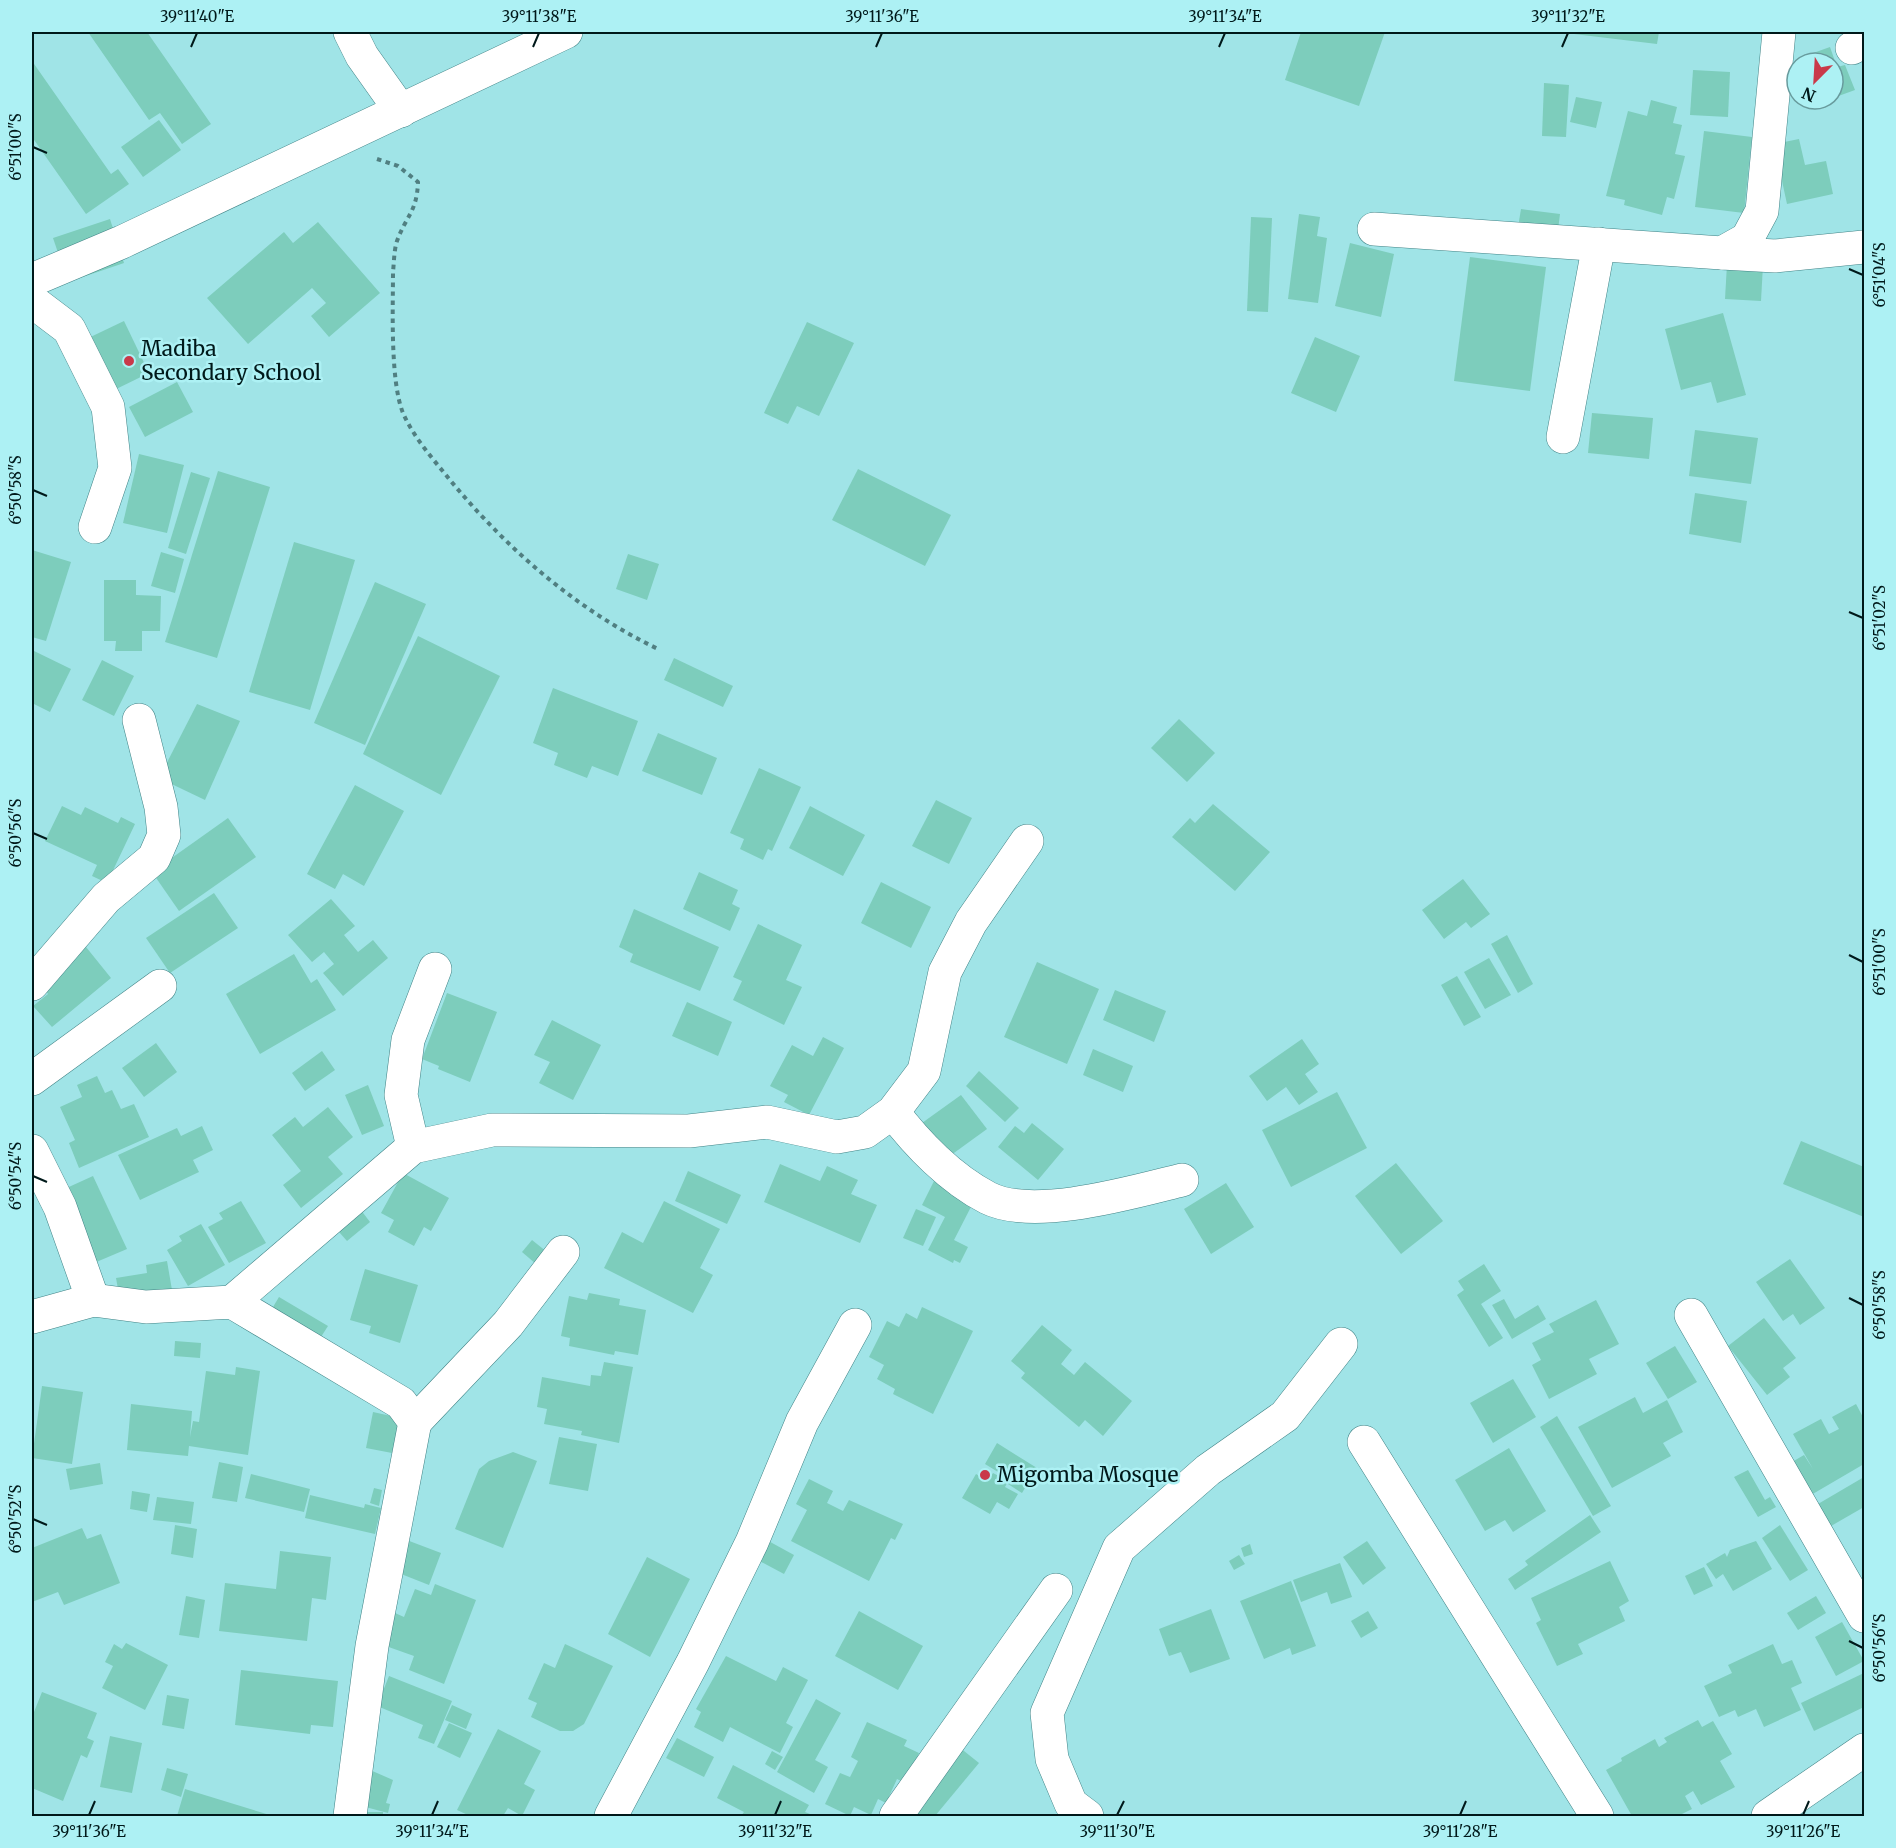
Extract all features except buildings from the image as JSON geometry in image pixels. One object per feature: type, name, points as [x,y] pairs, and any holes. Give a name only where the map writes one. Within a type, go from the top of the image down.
[{"type":"street","points":[[350,32],[362,56],[401,111]]},
{"type":"street","points":[[32,280],[122,242],[566,32]]},
{"type":"street","points":[[1722,253],[1747,239],[1762,212],[1779,32]]},
{"type":"street","points":[[1374,229],[1775,256],[1864,248]]},
{"type":"street","points":[[1563,437],[1599,244]]},
{"type":"street","points":[[32,300],[69,329],[108,407],[115,468],[95,527]]},
{"type":"street","points":[[32,984],[106,897],[154,858],[164,835],[161,807],[139,720]]},
{"type":"street","points":[[232,1302],[413,1147],[492,1130],[689,1131],[767,1122],[837,1137],[865,1132],[893,1112],[924,1071],[945,972],[971,922],[1027,841]]},
{"type":"street","points":[[413,1147],[401,1095],[408,1040],[435,969]]},
{"type":"street","points":[[32,1079],[160,986]]},
{"type":"street","points":[[893,1112],[912,1136],[955,1175],[988,1198],[1017,1206],[1074,1202],[1182,1180]]},
{"type":"street","points":[[32,1151],[60,1207],[93,1300]]},
{"type":"street","points":[[350,1816],[372,1646],[416,1422],[508,1324],[563,1252]]},
{"type":"street","points":[[32,1317],[93,1300],[146,1307],[232,1302],[401,1403],[416,1422]]},
{"type":"street","points":[[1691,1315],[1864,1616]]},
{"type":"street","points":[[611,1816],[693,1662],[752,1542],[802,1422],[855,1325]]},
{"type":"street","points":[[1087,1816],[1071,1804],[1052,1759],[1047,1713],[1119,1548],[1208,1470],[1285,1416],[1341,1344]]},
{"type":"street","points":[[1364,1442],[1597,1816]]},
{"type":"street","points":[[896,1816],[1056,1590]]},
{"type":"street","points":[[1768,1816],[1864,1750]]},
{"type":"path","points":[[367,155],[398,166],[418,182],[418,202],[396,242],[394,311],[397,387],[403,412],[426,452],[473,508],[539,572],[617,629],[660,650]]},
{"type":"place","name":"Madiba Secondary School","points":[[129,361]]},
{"type":"place","name":"Migomba Mosque","points":[[985,1475]]}]
